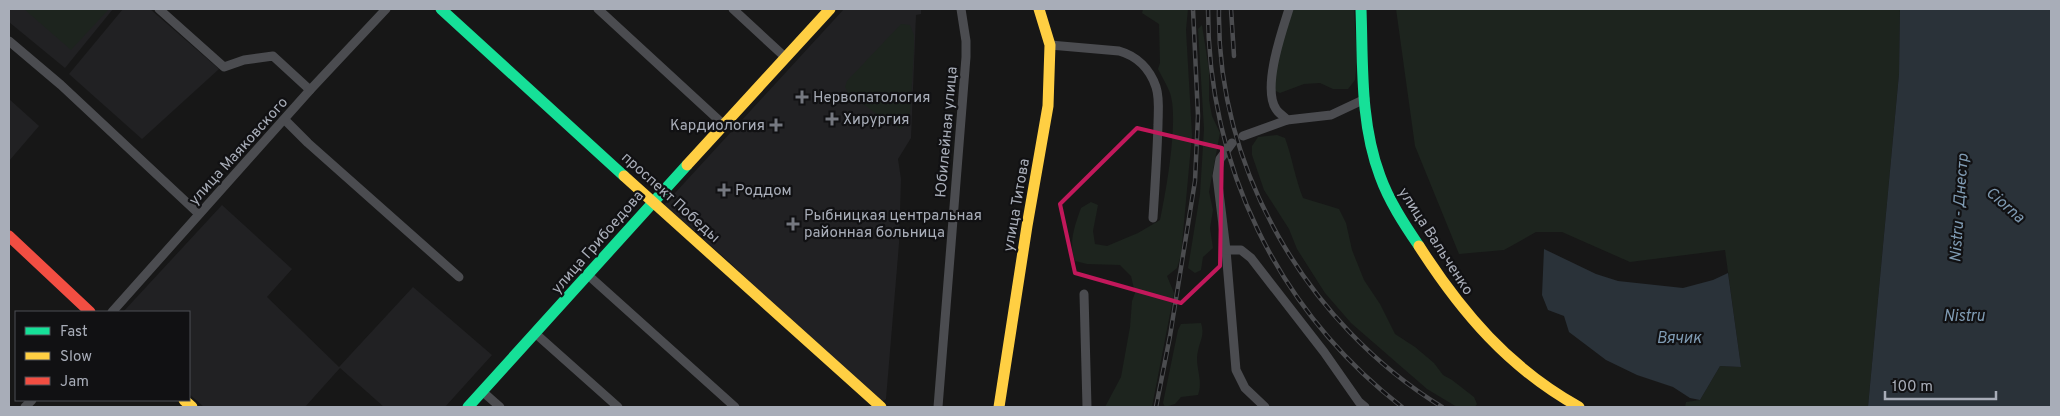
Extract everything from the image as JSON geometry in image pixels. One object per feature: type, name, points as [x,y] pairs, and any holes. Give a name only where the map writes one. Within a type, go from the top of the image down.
[{"type":"street","points":[[159,9],[224,67],[244,60],[273,56],[310,90]]},
{"type":"street","name":"улица Маяковского","points":[[113,311],[310,90],[386,9]]},
{"type":"street","name":"проспект Победы","points":[[441,9],[880,407]]},
{"type":"street","points":[[598,9],[723,124]]},
{"type":"street","points":[[733,9],[784,56]]},
{"type":"street","name":"улица Грибоедова","points":[[468,407],[536,334],[784,56],[830,9]]},
{"type":"street","name":"Юбилейная улица","points":[[938,407],[966,57],[966,41],[961,9]]},
{"type":"street","name":"улица Титова","points":[[999,407],[1027,226],[1047,114],[1051,59],[1050,45],[1040,9]]},
{"type":"street","points":[[1287,120],[1275,108],[1272,89],[1273,59],[1289,9]]},
{"type":"street","name":"улица Вальченко","points":[[1361,9],[1365,99],[1371,146],[1384,189],[1398,214],[1463,310],[1503,353],[1542,386],[1579,407]]},
{"type":"street","points":[[9,41],[60,85],[200,214]]},
{"type":"street","points":[[1050,45],[1119,51],[1130,54],[1141,62],[1150,74],[1156,88],[1158,102],[1153,218]]},
{"type":"street","points":[[1244,136],[1287,120],[1331,115],[1365,99]]},
{"type":"street","points":[[285,120],[459,277]]},
{"type":"street","points":[[1232,143],[1220,159],[1217,176],[1226,250],[1236,370],[1245,388],[1266,407]]},
{"type":"street","points":[[9,236],[89,311]]},
{"type":"street","points":[[1226,250],[1241,250],[1250,258],[1324,352],[1359,402],[1365,407]]},
{"type":"street","points":[[588,275],[734,407]]},
{"type":"street","points":[[1084,294],[1087,407]]},
{"type":"street","points":[[536,334],[618,407]]},
{"type":"street","points":[[483,392],[500,407]]},
{"type":"highlighted area","points":[[1137,128],[1222,148],[1220,266],[1181,303],[1075,273],[1060,204]]},
{"type":"shaded area","points":[[9,9],[113,9],[65,68],[9,22]]},
{"type":"shaded area","points":[[24,9],[109,9],[71,50]]},
{"type":"shaded area","points":[[123,9],[150,9],[219,69],[142,139],[69,74]]},
{"type":"shaded area","name":"Рыбницкая центральная районная больница","points":[[844,9],[921,9],[921,14],[916,15],[911,138],[898,159],[901,179],[899,244],[886,399],[879,404],[727,260],[664,205]]},
{"type":"shaded area","points":[[1143,9],[1188,9],[1186,30],[1192,135],[1181,255],[1177,268],[1167,276],[1174,293],[1152,407],[1105,407],[1121,377],[1130,327],[1132,301],[1135,293],[1131,276],[1120,265],[1087,264],[1075,261],[1072,241],[1081,208],[1091,202],[1098,205],[1093,231],[1095,244],[1107,246],[1138,233],[1160,220],[1171,156],[1172,105],[1170,93],[1158,69],[1160,63],[1159,24],[1142,13]]},
{"type":"shaded area","points":[[1289,9],[1354,9],[1357,62],[1355,80],[1348,89],[1333,89],[1320,83],[1304,84],[1280,93],[1272,89]]},
{"type":"shaded area","points":[[1396,9],[1900,9],[1899,74],[1868,407],[1685,407],[1686,402],[1700,400],[1720,366],[1741,367],[1725,250],[1630,262],[1562,232],[1536,232],[1504,250],[1459,254],[1415,146]]},
{"type":"shaded area","points":[[901,24],[910,25],[914,35],[914,49],[910,116],[908,123],[900,129],[891,121],[879,116],[851,98],[845,87],[847,81]]},
{"type":"shaded area","points":[[1202,25],[1209,70],[1209,100],[1212,116],[1220,133],[1209,192],[1213,210],[1210,228],[1213,248],[1203,257],[1201,270],[1195,273],[1188,268],[1200,194],[1204,129],[1198,29]]},
{"type":"shaded area","points":[[9,99],[39,126],[9,161]]},
{"type":"shaded area","points":[[1277,135],[1285,138],[1303,198],[1339,209],[1346,223],[1352,250],[1364,280],[1380,304],[1395,334],[1415,347],[1434,363],[1443,375],[1474,397],[1477,404],[1475,407],[1457,407],[1427,389],[1351,323],[1325,293],[1297,249],[1289,229],[1264,190],[1252,155],[1252,146],[1258,137]]},
{"type":"shaded area","points":[[222,205],[292,269],[267,297],[339,367],[413,287],[492,355],[445,407],[384,407],[340,368],[305,407],[204,407],[190,395],[190,311],[124,311]]},
{"type":"shaded area","points":[[1201,323],[1202,334],[1197,357],[1200,384],[1198,395],[1181,397],[1175,404],[1165,407],[1163,403],[1178,330],[1181,324]]},
{"type":"water","name":"Nistru","points":[[1900,9],[2051,9],[2051,407],[1868,407],[1899,74]]},
{"type":"water","name":"Вячик","points":[[1544,249],[1596,274],[1618,281],[1683,288],[1713,280],[1728,273],[1741,367],[1720,366],[1700,400],[1690,398],[1673,387],[1637,375],[1606,360],[1569,332],[1564,316],[1548,310],[1542,295]]},
{"type":"railway","points":[[1156,407],[1170,336],[1195,181],[1198,116],[1193,9]]},
{"type":"railway","points":[[1208,9],[1211,67],[1221,124],[1236,178],[1258,230],[1286,280],[1319,326],[1358,368],[1402,407]]},
{"type":"railway","points":[[1219,9],[1222,69],[1234,127],[1253,183],[1279,237],[1311,287],[1350,332],[1394,373],[1442,407]]},
{"type":"railway","points":[[1231,9],[1234,56]]},
{"type":"traffic: fast","points":[[441,9],[624,176]]},
{"type":"traffic: fast","points":[[1361,9],[1364,94],[1369,135],[1374,156],[1388,194],[1402,221],[1419,246]]},
{"type":"traffic: fast","points":[[468,407],[687,165]]},
{"type":"traffic: slow","points":[[687,165],[830,9]]},
{"type":"traffic: slow","points":[[999,407],[1048,106],[1050,45],[1039,9]]},
{"type":"traffic: slow","points":[[624,176],[881,407]]},
{"type":"traffic: slow","points":[[1419,246],[1452,294],[1489,337],[1531,375],[1579,407]]},
{"type":"traffic: slow","points":[[185,401],[192,407]]},
{"type":"traffic: jam","points":[[9,236],[89,311]]},
{"type":"place","name":"Нервопатология","points":[[802,97]]},
{"type":"place","name":"Хирургия","points":[[832,119]]},
{"type":"place","name":"Кардиология","points":[[776,125]]},
{"type":"place","name":"Роддом","points":[[724,190]]},
{"type":"place","name":"Рыбницкая центральная районная больница","points":[[793,224]]},
{"type":"water label","name":"Ciorna","points":[[2006,204]]},
{"type":"water label","name":"Nistru - Днестр","points":[[1958,208]]}]
